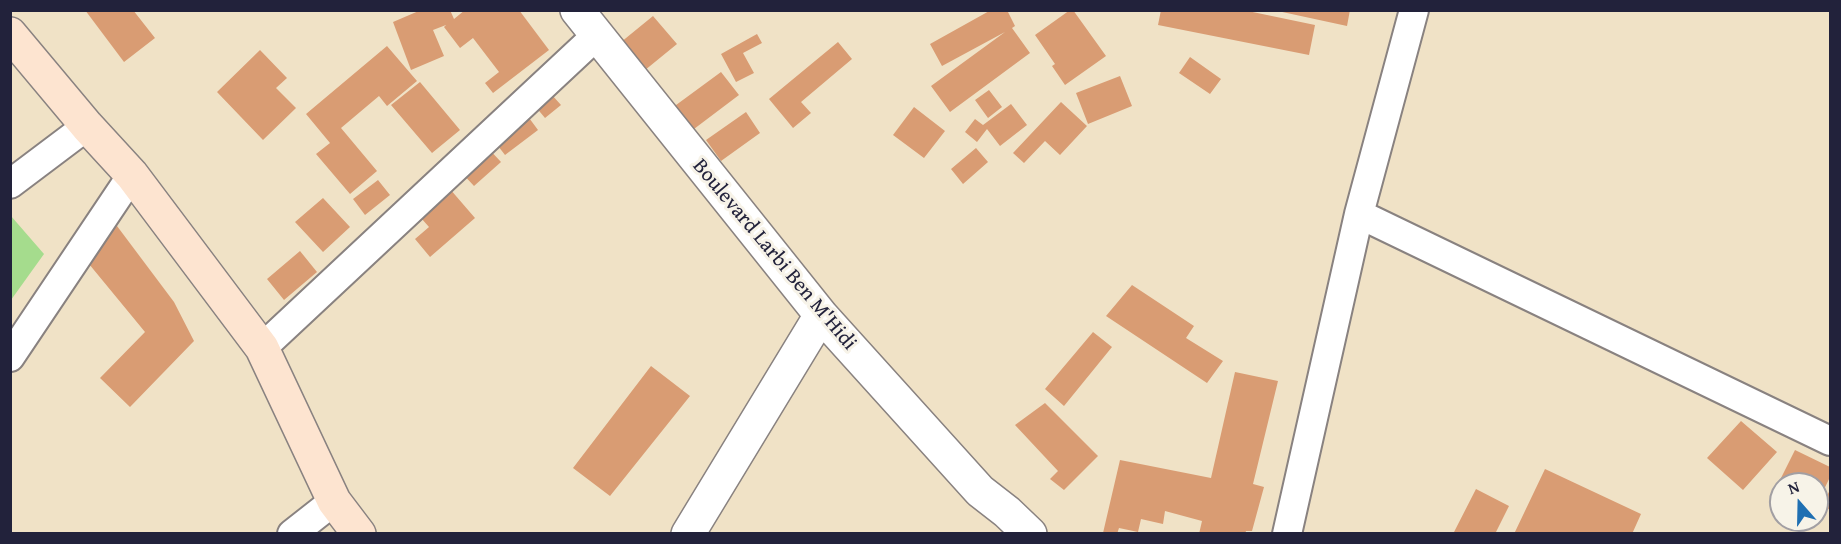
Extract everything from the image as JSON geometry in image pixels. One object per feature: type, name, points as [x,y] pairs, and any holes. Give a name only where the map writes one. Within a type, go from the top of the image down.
[{"type":"main road","points":[[10,34],[87,126],[132,175],[262,348],[334,501],[359,534]]},
{"type":"street","name":"Boulevard Larbi Ben M'Hidi","points":[[577,10],[821,315],[980,491],[1030,534]]},
{"type":"street","points":[[1287,534],[1359,214],[1414,10]]},
{"type":"street","points":[[262,348],[596,36]]},
{"type":"street","points":[[10,184],[87,126]]},
{"type":"street","points":[[10,357],[132,175]]},
{"type":"street","points":[[1359,214],[1830,441]]},
{"type":"street","points":[[688,534],[821,315]]},
{"type":"street","name":"Boulevard Larbi Ben M'Hidi","points":[[980,491],[1005,534]]},
{"type":"street","points":[[292,534],[334,501]]},
{"type":"green space","points":[[11,216],[44,254],[11,300]]},
{"type":"building","points":[[85,10],[133,10],[155,38],[124,62]]},
{"type":"building","points":[[421,10],[450,10],[454,19],[465,10],[519,10],[549,50],[493,93],[485,83],[499,72],[473,38],[460,48],[444,27],[446,25],[433,30],[444,56],[411,70],[393,22]]},
{"type":"building","points":[[991,10],[1007,10],[1015,26],[1012,28],[1030,53],[950,112],[931,86],[1005,32],[942,66],[930,44]]},
{"type":"building","points":[[1073,10],[1106,56],[1065,85],[1052,66],[1055,64],[1035,35]]},
{"type":"building","points":[[1161,10],[1243,10],[1315,25],[1309,55],[1158,25]]},
{"type":"building","points":[[1273,10],[1350,10],[1347,26]]},
{"type":"building","points":[[653,16],[677,44],[639,75],[615,47]]},
{"type":"building","points":[[757,34],[762,43],[743,53],[754,73],[736,82],[721,54]]},
{"type":"building","points":[[838,42],[852,59],[801,102],[811,113],[793,128],[769,99]]},
{"type":"building","points":[[387,46],[417,81],[387,106],[379,96],[341,128],[377,171],[350,194],[316,154],[330,143],[306,114]]},
{"type":"building","points":[[260,50],[287,78],[276,88],[296,108],[263,140],[217,92]]},
{"type":"building","points":[[570,57],[581,71],[552,95],[561,105],[545,118],[525,94]]},
{"type":"building","points":[[1190,57],[1221,79],[1210,94],[1179,73]]},
{"type":"building","points":[[721,72],[739,95],[690,132],[672,108]]},
{"type":"building","points":[[1120,76],[1132,106],[1088,124],[1076,93]]},
{"type":"building","points":[[420,82],[460,130],[432,153],[391,105]]},
{"type":"building","points":[[989,90],[1002,107],[988,118],[975,100]]},
{"type":"building","points":[[1061,102],[1087,126],[1060,155],[1045,141],[1024,163],[1013,153]]},
{"type":"building","points":[[518,103],[538,130],[505,155],[485,129]]},
{"type":"building","points":[[1011,104],[1027,125],[1000,146],[987,129],[977,142],[965,132],[975,119],[983,125]]},
{"type":"building","points":[[914,107],[945,131],[924,158],[893,135]]},
{"type":"building","points":[[746,112],[760,133],[721,161],[706,140]]},
{"type":"building","points":[[487,147],[501,162],[474,186],[461,172]]},
{"type":"building","points":[[976,148],[988,162],[963,184],[951,169]]},
{"type":"building","points":[[437,174],[475,218],[430,257],[415,239],[429,227],[406,201]]},
{"type":"building","points":[[378,180],[390,195],[365,215],[353,199]]},
{"type":"building","points":[[323,198],[350,227],[323,252],[295,222]]},
{"type":"building","points":[[111,218],[174,302],[194,341],[130,407],[100,378],[145,332],[89,264]]},
{"type":"building","points":[[300,251],[317,272],[284,300],[267,279]]},
{"type":"building","points":[[1132,285],[1194,326],[1186,338],[1223,361],[1207,383],[1106,316]]},
{"type":"building","points":[[1093,332],[1112,347],[1064,406],[1045,389]]},
{"type":"building","points":[[651,366],[690,396],[610,496],[573,468]]},
{"type":"building","points":[[1235,372],[1278,381],[1253,484],[1264,487],[1252,531],[1246,531],[1245,534],[1199,534],[1202,521],[1165,511],[1163,524],[1141,519],[1138,532],[1119,528],[1117,534],[1103,533],[1120,460],[1211,478]]},
{"type":"building","points":[[1045,403],[1098,456],[1064,490],[1050,479],[1058,471],[1015,425]]},
{"type":"building","points":[[1741,421],[1777,452],[1743,490],[1707,458]]},
{"type":"building","points":[[1795,450],[1830,467],[1830,477],[1829,479],[1829,472],[1784,472]]},
{"type":"building","points":[[1545,469],[1641,514],[1632,534],[1514,534]]},
{"type":"building","points":[[1476,489],[1509,506],[1495,534],[1453,534]]}]
